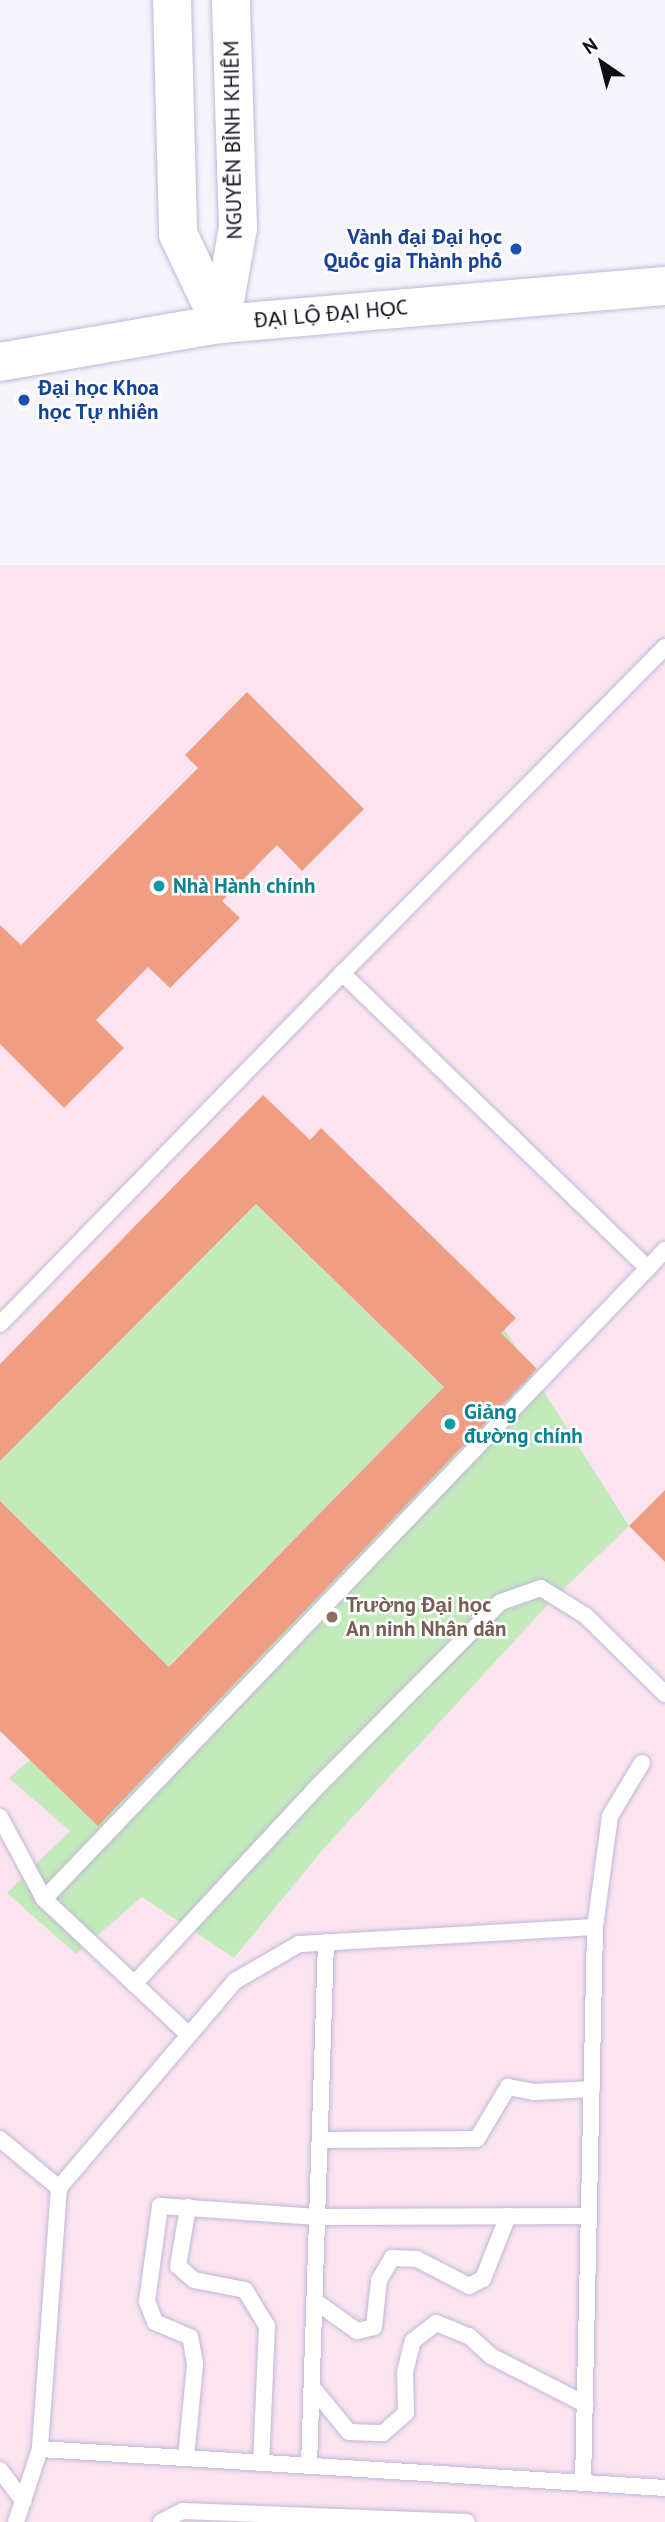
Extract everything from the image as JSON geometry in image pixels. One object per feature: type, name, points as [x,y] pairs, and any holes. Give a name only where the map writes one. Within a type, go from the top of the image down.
[{"type":"street","points":[[172,0],[178,234],[221,324]]},
{"type":"street","name":"NGUYỄN BỈNH KHIÊM","points":[[221,324],[238,228],[231,0]]},
{"type":"street","name":"ĐẠI LỘ ĐẠI HỌC","points":[[0,362],[221,324],[665,286]]},
{"type":"lane","points":[[0,1324],[665,647]]},
{"type":"lane","points":[[342,973],[648,1268]]},
{"type":"lane","points":[[44,1899],[665,1250]]},
{"type":"lane","points":[[134,1984],[314,1790],[501,1602],[541,1588],[586,1616],[665,1693]]},
{"type":"lane","points":[[583,2483],[595,1927],[610,1816],[642,1763]]},
{"type":"lane","points":[[0,1817],[44,1899],[189,2035]]},
{"type":"lane","points":[[16,2522],[40,2449],[60,2188],[235,1981],[299,1944],[595,1927]]},
{"type":"lane","points":[[309,2466],[326,1942]]},
{"type":"lane","points":[[320,2140],[477,2139],[508,2087],[534,2092],[592,2089]]},
{"type":"lane","points":[[0,2139],[60,2188]]},
{"type":"lane","points":[[186,2458],[195,2364],[190,2337],[155,2322],[147,2301],[160,2206],[318,2217],[589,2216]]},
{"type":"lane","points":[[188,2207],[178,2266],[194,2280],[245,2290],[267,2326],[261,2463]]},
{"type":"lane","points":[[315,2301],[357,2331],[374,2327],[379,2280],[392,2258],[417,2259],[469,2286],[482,2279],[508,2216]]},
{"type":"lane","points":[[312,2387],[349,2432],[383,2432],[406,2413],[405,2372],[413,2341],[436,2323],[469,2336],[491,2356],[585,2404]]},
{"type":"lane","points":[[40,2449],[665,2488]]},
{"type":"lane","points":[[0,2470],[23,2501]]},
{"type":"lane","points":[[161,2522],[183,2511],[467,2522]]},
{"type":"shaded area","name":"Trường Đại học An ninh Nhân dân","points":[[0,565],[665,565],[665,2522],[0,2522]]},
{"type":"green space","points":[[256,1204],[436,1380],[493,1311],[629,1526],[551,1601],[324,1848],[234,1958],[142,1897],[76,1954],[7,1893],[70,1831],[9,1778],[73,1723],[113,1777],[359,1474],[169,1667],[0,1501],[0,1461]]},
{"type":"building","name":"Nhà Hành chính","points":[[247,692],[364,809],[302,871],[277,845],[222,901],[240,918],[170,988],[148,967],[96,1020],[124,1048],[64,1108],[0,1044],[0,925],[21,945],[198,768],[185,755]]},
{"type":"building","name":"Giảng đường chính","points":[[263,1095],[310,1140],[321,1128],[516,1318],[501,1333],[537,1369],[98,1826],[0,1731],[0,1501],[169,1667],[444,1387],[256,1204],[0,1461],[0,1364]]},
{"type":"building","points":[[665,1490],[665,1562],[629,1526]]},
{"type":"place","name":"Vành đại Đại học Quốc gia Thành phố","points":[[516,249]]},
{"type":"place","name":"Đại học Khoa học Tự nhiên","points":[[24,400]]},
{"type":"place","name":"Nhà Hành chính","points":[[159,886]]},
{"type":"place","name":"Giảng đường chính","points":[[450,1424]]},
{"type":"place","name":"Trường Đại học An ninh Nhân dân","points":[[332,1617]]}]
